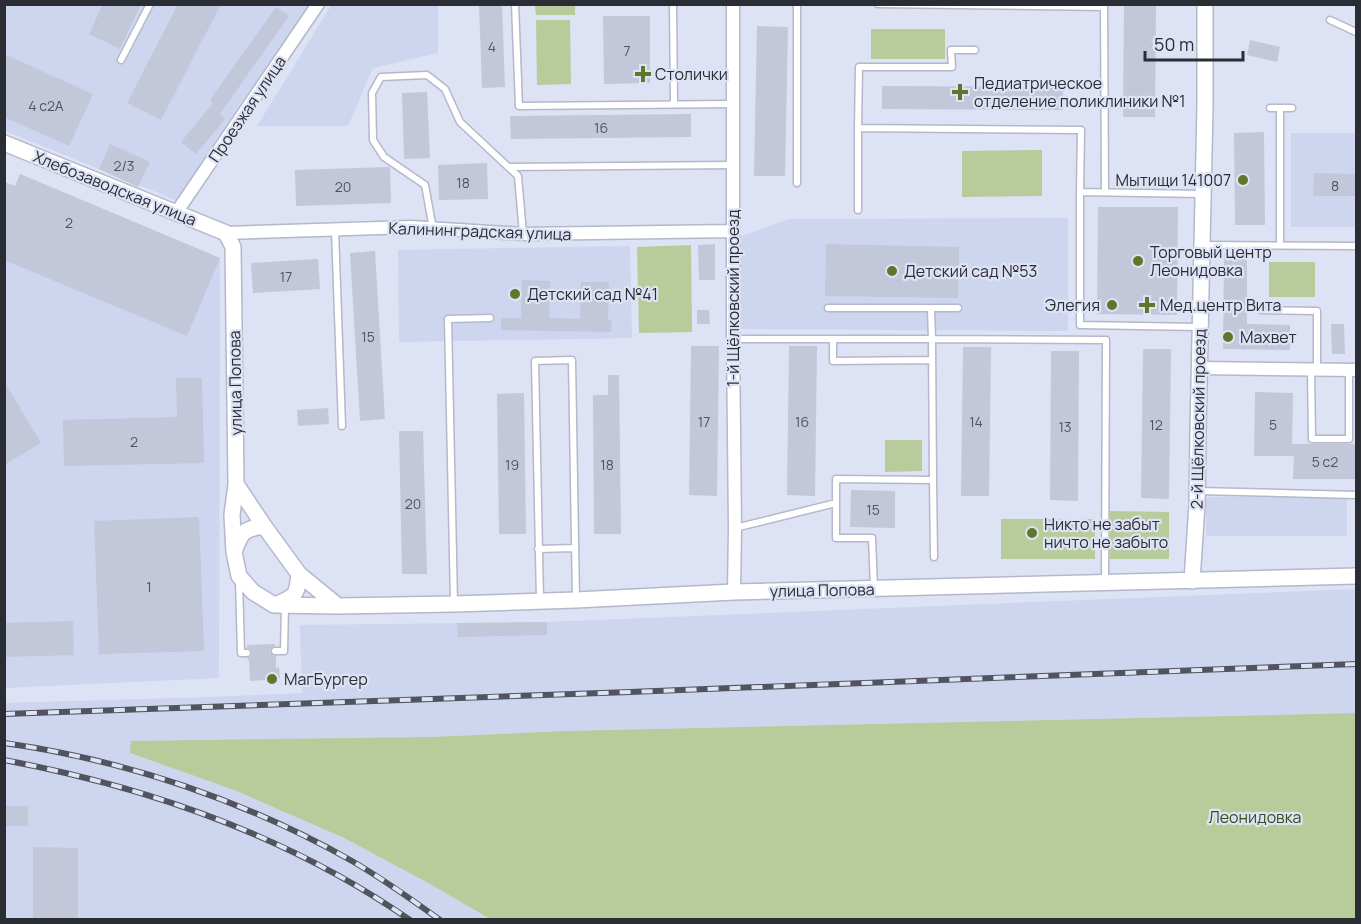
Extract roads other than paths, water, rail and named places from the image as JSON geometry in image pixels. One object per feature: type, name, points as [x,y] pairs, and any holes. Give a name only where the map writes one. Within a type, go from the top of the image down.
[{"type":"street","name":"Проезжая улица","points":[[176,213],[318,4]]},
{"type":"street","name":"1-й Щёлковский проезд","points":[[733,4],[734,592]]},
{"type":"street","name":"2-й Щёлковский проезд","points":[[1192,580],[1197,491],[1205,4]]},
{"type":"street","name":"Хлебозаводская улица","points":[[4,143],[226,233]]},
{"type":"street","name":"Калининградская улица","points":[[226,233],[411,227],[523,234],[733,231]]},
{"type":"street","name":"улица Попова","points":[[226,233],[233,247],[236,484],[232,515],[234,552]]},
{"type":"street","points":[[1199,368],[1353,370]]},
{"type":"street","points":[[236,484],[299,574],[338,606]]},
{"type":"street","points":[[264,526],[251,528],[241,534],[234,552],[239,576],[253,592],[280,605],[291,599],[297,590],[299,574]]},
{"type":"street","name":"улица Попова","points":[[280,605],[454,604],[734,592],[1356,576]]},
{"type":"lane","points":[[121,60],[150,4]]},
{"type":"lane","points":[[515,4],[519,106],[733,104]]},
{"type":"lane","points":[[673,4],[674,104]]},
{"type":"lane","points":[[797,4],[797,183]]},
{"type":"lane","points":[[878,4],[1104,6],[1105,192]]},
{"type":"lane","points":[[1330,20],[1356,32]]},
{"type":"lane","points":[[858,210],[859,67],[952,67],[951,50],[975,50]]},
{"type":"lane","points":[[433,229],[425,185],[384,157],[373,140],[372,93],[381,77],[427,75],[445,89],[460,122],[518,176],[523,234]]},
{"type":"lane","points":[[1270,108],[1292,108]]},
{"type":"lane","points":[[1280,108],[1280,245]]},
{"type":"lane","points":[[858,128],[1081,130],[1080,325],[1200,327]]},
{"type":"lane","points":[[509,167],[733,165]]},
{"type":"lane","points":[[1080,192],[1203,194]]},
{"type":"lane","points":[[335,230],[342,426]]},
{"type":"lane","points":[[1202,244],[1356,246]]},
{"type":"lane","points":[[828,308],[958,308]]},
{"type":"lane","points":[[931,308],[934,557]]},
{"type":"lane","points":[[1261,310],[1317,311],[1312,439],[1349,439],[1353,370]]},
{"type":"lane","points":[[454,604],[448,319],[490,318]]},
{"type":"lane","points":[[733,339],[1106,340],[1105,583]]},
{"type":"lane","points":[[833,339],[833,361],[932,360]]},
{"type":"lane","points":[[540,601],[535,362],[572,360],[576,600]]},
{"type":"lane","points":[[874,589],[872,537],[836,537],[836,479],[933,480]]},
{"type":"lane","points":[[1197,491],[1356,495]]},
{"type":"lane","points":[[735,528],[836,503]]},
{"type":"lane","points":[[538,549],[575,548]]},
{"type":"lane","points":[[239,576],[241,653],[247,653]]},
{"type":"lane","points":[[275,651],[284,651],[280,605]]},
{"type":"railway","points":[[4,714],[1356,664]]},
{"type":"railway","points":[[4,743],[95,760],[140,772],[227,802],[312,839],[352,861],[440,920]]},
{"type":"railway","points":[[4,760],[111,785],[164,800],[216,819],[316,863],[364,890],[410,920]]},
{"type":"place","name":"Столички","points":[[643,74]]},
{"type":"place","name":"Педиатрическое отделение поликлиники №1","points":[[960,92]]},
{"type":"place","name":"Мытищи 141007","points":[[1243,180]]},
{"type":"place","name":"Торговый центр Леонидовка","points":[[1138,261]]},
{"type":"place","name":"Детский сад №53","points":[[892,271]]},
{"type":"place","name":"Детский сад №41","points":[[515,294]]},
{"type":"place","name":"Элегия","points":[[1112,305]]},
{"type":"place","name":"Мед.центр Вита","points":[[1147,305]]},
{"type":"place","name":"Махвет","points":[[1228,337]]},
{"type":"place","name":"Никто не забыт ничто не забыто","points":[[1032,533]]},
{"type":"place","name":"МагБургер","points":[[272,679]]},
{"type":"park label","name":"Леонидовка","points":[[1255,817]]}]
